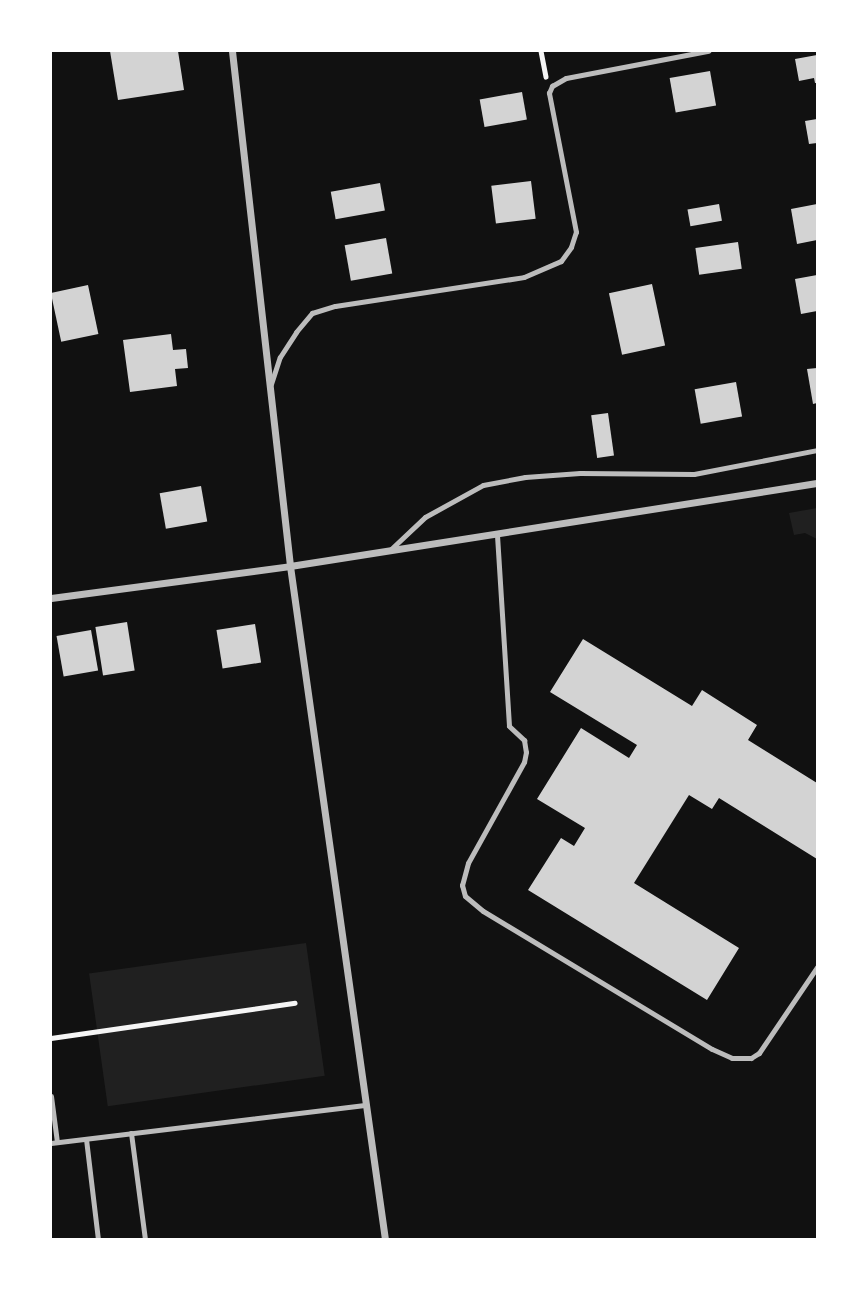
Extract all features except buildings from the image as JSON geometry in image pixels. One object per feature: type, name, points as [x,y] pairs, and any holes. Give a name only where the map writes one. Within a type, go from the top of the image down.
[{"type":"street","points":[[232,51],[268,391],[290,566],[384,1239]]},
{"type":"street","points":[[51,598],[497,535],[817,483]]},
{"type":"lane","points":[[268,391],[280,357],[312,313],[335,306],[524,277],[561,261],[572,247],[576,232],[549,93],[555,83],[566,78],[708,51]]},
{"type":"lane","points":[[388,551],[425,517],[483,485],[525,477],[580,473],[694,474],[817,450]]},
{"type":"lane","points":[[497,535],[509,726],[524,740],[526,752],[524,762],[468,863],[462,885],[465,896],[482,911],[700,1042],[722,1054],[741,1059],[751,1058],[759,1053],[817,967]]},
{"type":"lane","points":[[51,1096],[54,1142],[365,1105]]},
{"type":"lane","points":[[131,1133],[145,1239]]},
{"type":"lane","points":[[86,1139],[98,1239]]},
{"type":"path","points":[[541,51],[549,93]]},
{"type":"path","points":[[51,1038],[294,1003]]},
{"type":"shaded area","points":[[817,508],[817,539],[805,533],[794,535],[789,513]]},
{"type":"shaded area","points":[[306,943],[325,1076],[108,1106],[89,973]]}]
